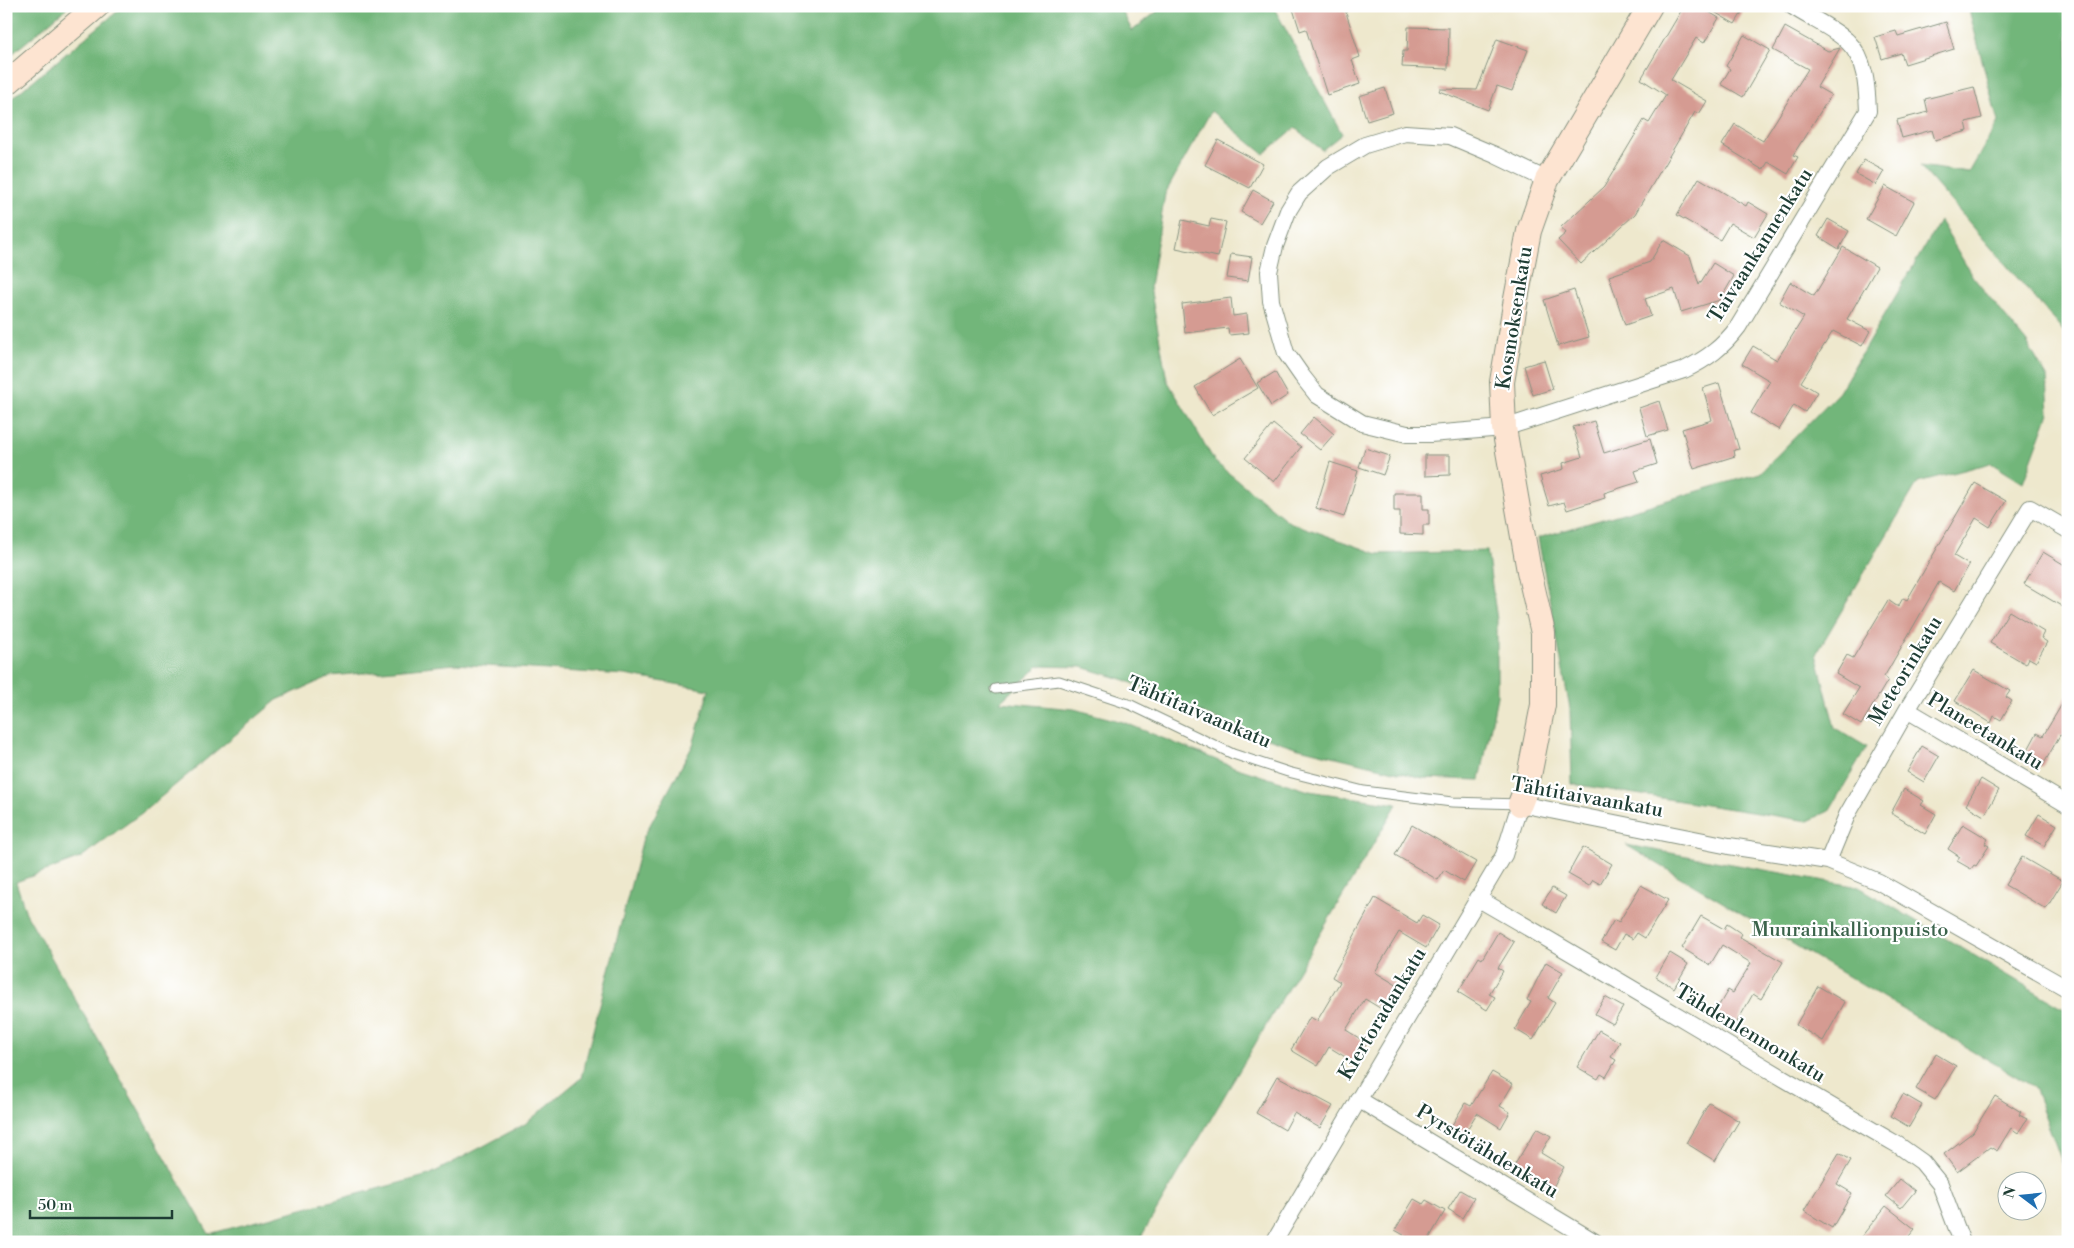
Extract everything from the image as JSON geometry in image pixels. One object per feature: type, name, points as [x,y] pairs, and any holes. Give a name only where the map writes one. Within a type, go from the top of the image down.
[{"type":"street","points":[[6,84],[97,6]]},
{"type":"street","name":"Kosmoksenkatu","points":[[1520,804],[1527,786],[1543,705],[1543,633],[1529,571],[1504,428],[1502,382],[1529,231],[1546,180],[1650,6]]},
{"type":"street","name":"Taivaankannenkatu","points":[[1546,180],[1450,136],[1405,133],[1365,145],[1328,167],[1299,193],[1288,211],[1275,246],[1269,272],[1271,301],[1286,352],[1312,388],[1326,400],[1362,423],[1408,434],[1504,428],[1684,370],[1707,359],[1726,343],[1738,327],[1868,111],[1867,84],[1861,63],[1848,42],[1792,6]]},
{"type":"street","name":"Meteorinkatu","points":[[1828,861],[1847,815],[1906,710],[2030,508],[2068,530]]},
{"type":"street","name":"Planeetankatu","points":[[1906,710],[2068,806]]},
{"type":"street","name":"Tähtitaivaankatu","points":[[1520,804],[1729,846],[1828,861],[1879,882],[2068,989]]},
{"type":"street","name":"Kiertoradankatu","points":[[1274,1242],[1504,855],[1520,804]]},
{"type":"street","name":"Tähdenlennonkatu","points":[[1477,898],[1615,978],[1727,1047],[1898,1145],[1922,1162],[1940,1184],[1962,1242]]},
{"type":"street","name":"Pyrstötähdenkatu","points":[[1358,1099],[1595,1242]]},
{"type":"lane","name":"Tähtitaivaankatu","points":[[995,688],[1059,681],[1131,705],[1233,754],[1288,772],[1364,791],[1452,802],[1520,804]]},
{"type":"green space","points":[[6,6],[69,6],[6,59]]},
{"type":"green space","points":[[124,6],[1120,6],[1132,31],[1164,6],[1273,6],[1342,134],[1322,150],[1295,128],[1264,154],[1211,111],[1165,194],[1150,287],[1167,380],[1215,462],[1289,522],[1378,554],[1487,551],[1497,620],[1497,696],[1480,780],[1423,778],[1295,747],[1238,728],[1125,680],[1082,667],[1039,666],[1000,702],[1074,709],[1123,722],[1231,766],[1309,791],[1397,804],[1138,1242],[6,1242],[6,103]],"holes":[[[455,664],[625,675],[709,690],[693,745],[643,838],[581,1078],[525,1124],[429,1175],[209,1234],[26,913],[16,882],[80,858],[143,812],[277,700],[331,676]]]},
{"type":"green space","points":[[1968,6],[2068,6],[2068,336],[1920,166],[1969,173],[1998,122]]},
{"type":"green space","points":[[1940,221],[1973,277],[2027,343],[2047,377],[2049,413],[2023,483],[1991,463],[1918,482],[1816,654],[1835,728],[1867,747],[1829,811],[1808,821],[1572,784],[1570,709],[1538,538],[1760,473],[1839,392]]},
{"type":"green space","name":"Muurainkallionpuisto","points":[[1626,845],[1859,887],[2068,1011],[2068,1178],[2034,1087]]},
{"type":"building","points":[[1292,6],[1344,6],[1360,57],[1352,60],[1360,84],[1327,95],[1306,29],[1300,31]]},
{"type":"building","points":[[1684,6],[1699,6],[1719,18],[1704,43],[1696,38],[1671,80],[1707,101],[1699,114],[1695,112],[1635,214],[1581,264],[1558,240],[1566,233],[1561,227],[1604,187],[1644,120],[1649,123],[1666,95],[1641,79]]},
{"type":"building","points":[[1704,6],[1746,6],[1735,24]]},
{"type":"building","points":[[1946,22],[1954,49],[1905,64],[1901,53],[1882,59],[1875,37],[1896,31],[1898,36]]},
{"type":"building","points":[[1408,27],[1449,28],[1448,69],[1402,67],[1403,51],[1407,51]]},
{"type":"building","points":[[1785,27],[1828,51],[1840,48],[1817,87],[1831,95],[1793,155],[1798,157],[1788,174],[1768,162],[1763,170],[1722,145],[1735,124],[1763,141],[1808,69],[1773,50]]},
{"type":"building","points":[[1744,35],[1770,50],[1743,97],[1721,84],[1730,69],[1726,66]]},
{"type":"building","points":[[1497,39],[1528,50],[1512,91],[1497,86],[1488,110],[1439,91],[1440,89],[1477,90]]},
{"type":"building","points":[[1974,87],[1982,118],[1966,122],[1968,131],[1935,140],[1932,130],[1902,138],[1897,120],[1928,112],[1925,99]]},
{"type":"building","points":[[1385,88],[1393,113],[1367,121],[1359,96]]},
{"type":"building","points":[[1218,140],[1263,164],[1250,188],[1205,165]]},
{"type":"building","points":[[1864,160],[1884,171],[1876,185],[1856,174]]},
{"type":"building","points":[[1699,178],[1746,206],[1748,202],[1768,214],[1754,237],[1730,223],[1720,240],[1677,215]]},
{"type":"building","points":[[1885,186],[1914,202],[1896,236],[1866,219]]},
{"type":"building","points":[[1253,190],[1273,201],[1260,223],[1241,212]]},
{"type":"building","points":[[1211,219],[1226,222],[1218,257],[1176,248],[1182,220],[1209,226]]},
{"type":"building","points":[[1828,219],[1849,231],[1839,249],[1818,236]]},
{"type":"building","points":[[1663,240],[1690,256],[1699,285],[1713,263],[1734,276],[1720,300],[1681,312],[1674,289],[1645,299],[1651,316],[1625,325],[1609,276],[1650,262]]},
{"type":"building","points":[[1843,247],[1877,267],[1847,319],[1870,331],[1862,346],[1833,331],[1801,382],[1817,392],[1805,412],[1794,405],[1779,430],[1751,413],[1770,381],[1742,364],[1753,346],[1777,360],[1804,317],[1779,302],[1790,282],[1814,296]]},
{"type":"building","points":[[1231,254],[1252,257],[1248,281],[1227,278]]},
{"type":"building","points":[[1574,290],[1589,337],[1558,346],[1544,300]]},
{"type":"building","points":[[1231,298],[1233,316],[1247,314],[1249,333],[1229,335],[1228,328],[1185,333],[1182,304]]},
{"type":"building","points":[[1240,359],[1258,388],[1212,415],[1195,387]]},
{"type":"building","points":[[1544,360],[1553,389],[1533,395],[1524,366]]},
{"type":"building","points":[[1275,372],[1288,395],[1271,406],[1257,383]]},
{"type":"building","points":[[1719,383],[1739,449],[1734,450],[1735,456],[1694,469],[1682,429],[1712,420],[1703,388]]},
{"type":"building","points":[[1659,401],[1668,430],[1647,436],[1639,408]]},
{"type":"building","points":[[1314,417],[1334,434],[1320,450],[1300,434]]},
{"type":"building","points":[[1594,421],[1604,453],[1650,439],[1657,464],[1635,471],[1639,482],[1604,493],[1605,498],[1567,510],[1564,502],[1549,506],[1540,476],[1564,469],[1563,463],[1582,457],[1573,427]]},
{"type":"building","points":[[1273,424],[1301,447],[1274,482],[1245,458]]},
{"type":"building","points":[[1365,448],[1390,456],[1383,475],[1359,467]]},
{"type":"building","points":[[1425,455],[1450,455],[1450,475],[1425,476]]},
{"type":"building","points":[[1330,462],[1358,471],[1344,517],[1316,508]]},
{"type":"building","points":[[1975,483],[2006,501],[1990,527],[1976,518],[1954,556],[1969,565],[1954,591],[1939,582],[1884,677],[1888,680],[1861,725],[1843,714],[1859,688],[1836,674],[1847,655],[1853,658],[1888,600],[1898,607],[1903,598],[1907,600]]},
{"type":"building","points":[[1394,493],[1423,493],[1423,509],[1429,509],[1429,525],[1423,525],[1423,535],[1400,534],[1400,511],[1394,511]]},
{"type":"building","points":[[2043,552],[2068,567],[2068,610],[2024,584]]},
{"type":"building","points":[[2009,611],[2044,632],[2041,638],[2047,642],[2036,662],[2029,658],[2026,664],[1990,643]]},
{"type":"building","points":[[1974,670],[2010,691],[2006,697],[2012,701],[2001,720],[1994,716],[1991,723],[1955,701]]},
{"type":"building","points":[[2068,694],[2068,740],[2060,735],[2042,767],[2024,757],[2037,733],[2043,736]]},
{"type":"building","points":[[1922,746],[1939,756],[1924,782],[1907,772]]},
{"type":"building","points":[[1981,779],[1999,790],[1984,816],[1966,805]]},
{"type":"building","points":[[1904,789],[1924,801],[1921,805],[1936,814],[1925,834],[1891,813]]},
{"type":"building","points":[[2039,814],[2057,825],[2044,846],[2026,836]]},
{"type":"building","points":[[1963,824],[1988,839],[1985,844],[1989,846],[1976,866],[1974,865],[1971,869],[1957,861],[1960,857],[1948,849]]},
{"type":"building","points":[[1412,825],[1476,862],[1464,882],[1444,870],[1438,880],[1395,855]]},
{"type":"building","points":[[1583,847],[1612,864],[1600,884],[1593,880],[1589,886],[1568,874]]},
{"type":"building","points":[[2022,857],[2063,881],[2046,909],[2005,885]]},
{"type":"building","points":[[1641,885],[1668,900],[1645,938],[1637,933],[1633,939],[1624,934],[1615,950],[1601,942],[1614,920],[1619,922]]},
{"type":"building","points":[[1552,888],[1566,896],[1556,913],[1542,904]]},
{"type":"building","points":[[1375,898],[1417,923],[1422,915],[1439,925],[1426,948],[1399,932],[1375,972],[1403,989],[1388,1013],[1365,999],[1346,1030],[1367,1043],[1355,1063],[1329,1047],[1318,1066],[1291,1050],[1310,1017],[1317,1021],[1340,982],[1332,977]]},
{"type":"building","points":[[1701,916],[1724,929],[1727,924],[1742,934],[1740,937],[1783,962],[1761,999],[1753,994],[1736,1024],[1715,1012],[1728,990],[1733,993],[1751,963],[1722,945],[1710,965],[1682,948]]},
{"type":"building","points":[[1498,932],[1514,942],[1498,968],[1503,971],[1489,994],[1495,997],[1487,1010],[1458,992],[1479,957],[1482,959]]},
{"type":"building","points":[[1670,953],[1688,964],[1674,988],[1656,977]]},
{"type":"building","points":[[1546,962],[1563,972],[1548,998],[1555,1003],[1533,1040],[1515,1029],[1531,1002],[1527,1000]]},
{"type":"building","points":[[1818,986],[1845,1002],[1823,1041],[1796,1025]]},
{"type":"building","points":[[1605,997],[1623,1007],[1613,1024],[1595,1014]]},
{"type":"building","points":[[1599,1030],[1620,1042],[1611,1057],[1616,1060],[1606,1077],[1601,1074],[1598,1079],[1577,1067]]},
{"type":"building","points":[[1936,1054],[1956,1066],[1935,1100],[1916,1089]]},
{"type":"building","points":[[1492,1072],[1513,1084],[1500,1106],[1510,1112],[1501,1128],[1477,1113],[1462,1138],[1449,1130],[1465,1103],[1471,1106]]},
{"type":"building","points":[[1277,1076],[1333,1106],[1320,1128],[1294,1113],[1285,1130],[1256,1113]]},
{"type":"building","points":[[1903,1094],[1922,1105],[1909,1127],[1890,1116]]},
{"type":"building","points":[[1995,1096],[2021,1112],[2019,1115],[2027,1119],[2018,1133],[2011,1128],[1997,1151],[1990,1147],[1957,1172],[1944,1154],[1973,1132]]},
{"type":"building","points":[[1709,1103],[1739,1121],[1715,1161],[1686,1143]]},
{"type":"building","points":[[1537,1128],[1551,1136],[1541,1153],[1564,1167],[1552,1189],[1514,1166]]},
{"type":"building","points":[[1839,1153],[1851,1160],[1837,1184],[1852,1193],[1832,1228],[1804,1211]]},
{"type":"building","points":[[1900,1179],[1915,1191],[1901,1208],[1886,1196]]},
{"type":"building","points":[[1460,1190],[1474,1198],[1462,1218],[1448,1209]]},
{"type":"building","points":[[1414,1199],[1423,1204],[1426,1200],[1445,1211],[1427,1242],[1416,1242],[1395,1230]]},
{"type":"building","points":[[1886,1206],[1915,1229],[1904,1242],[1857,1242]]}]
